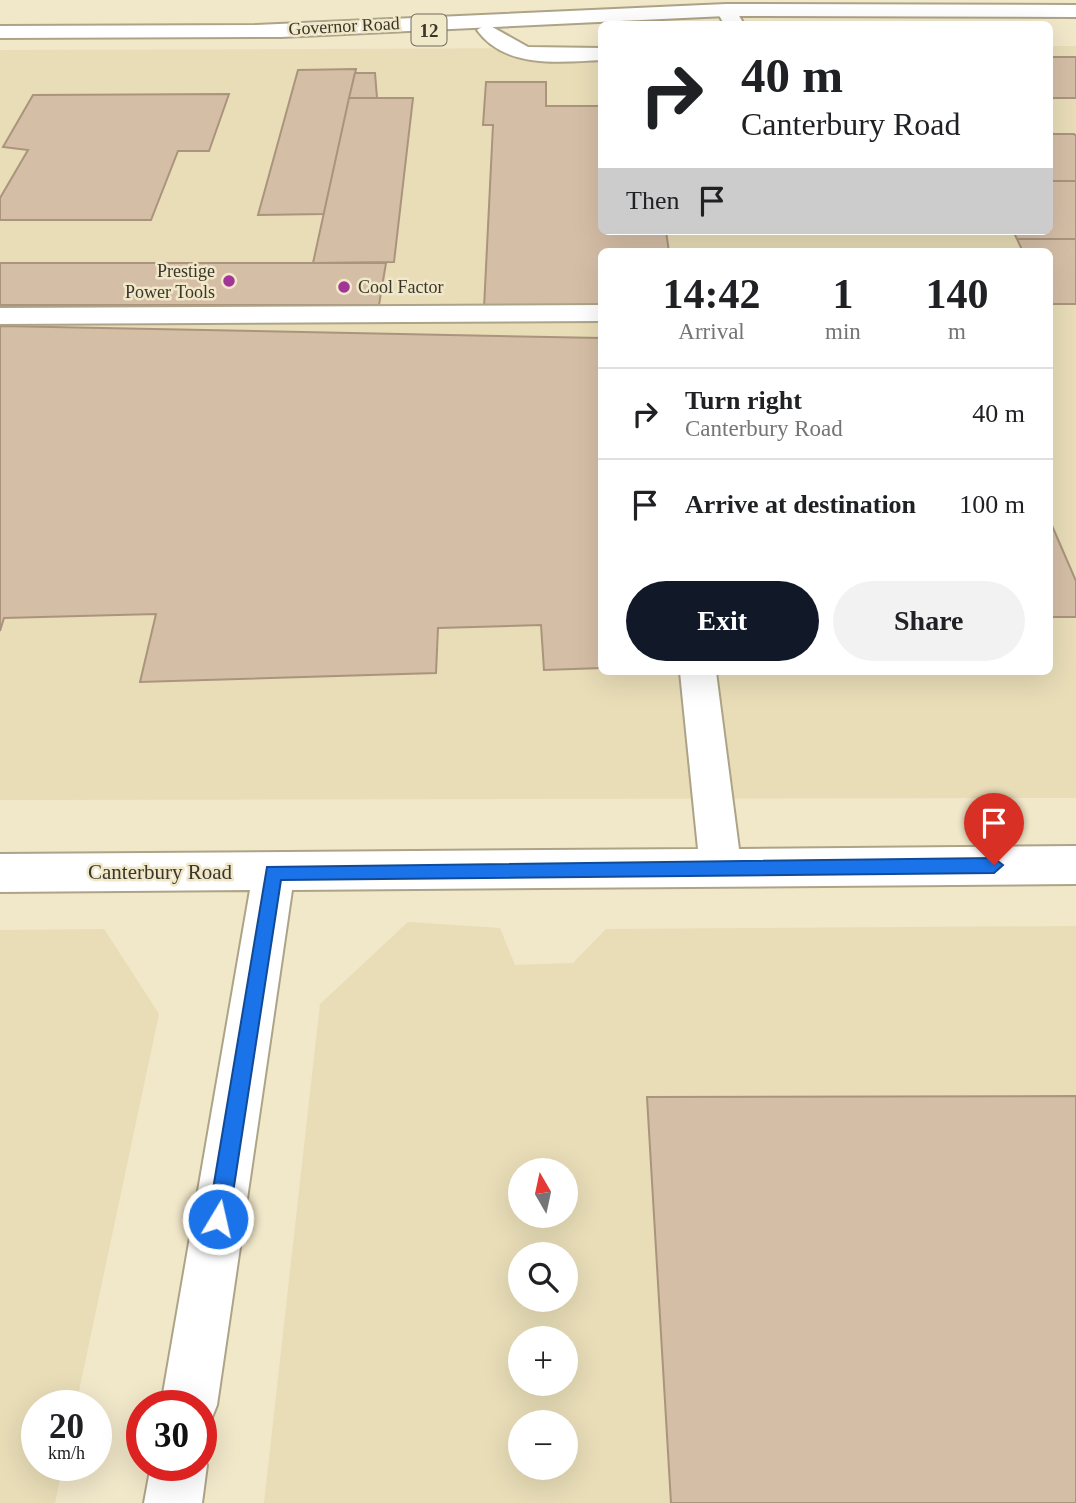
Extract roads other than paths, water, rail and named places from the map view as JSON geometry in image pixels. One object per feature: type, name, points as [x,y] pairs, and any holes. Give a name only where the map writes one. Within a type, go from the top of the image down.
[{"type":"main road","name":"Governor Road","points":[[256,31],[730,17],[1076,11]]},
{"type":"main road","points":[[487,30],[494,39],[524,52],[598,54]]},
{"type":"main road","name":"Governor Road","points":[[0,32],[598,30]]},
{"type":"main road","points":[[1053,30],[1076,30]]},
{"type":"main road","points":[[0,316],[598,313]]},
{"type":"main road","points":[[698,675],[721,867]]},
{"type":"main road","name":"Canterbury Road","points":[[0,873],[1076,865]]},
{"type":"main road","points":[[191,1390],[274,872]]},
{"type":"main road","points":[[173,1503],[176,1481]]},
{"type":"place","name":"Prestige Power Tools","points":[[229,281]]},
{"type":"place","name":"Cool Factor","points":[[344,287]]}]
